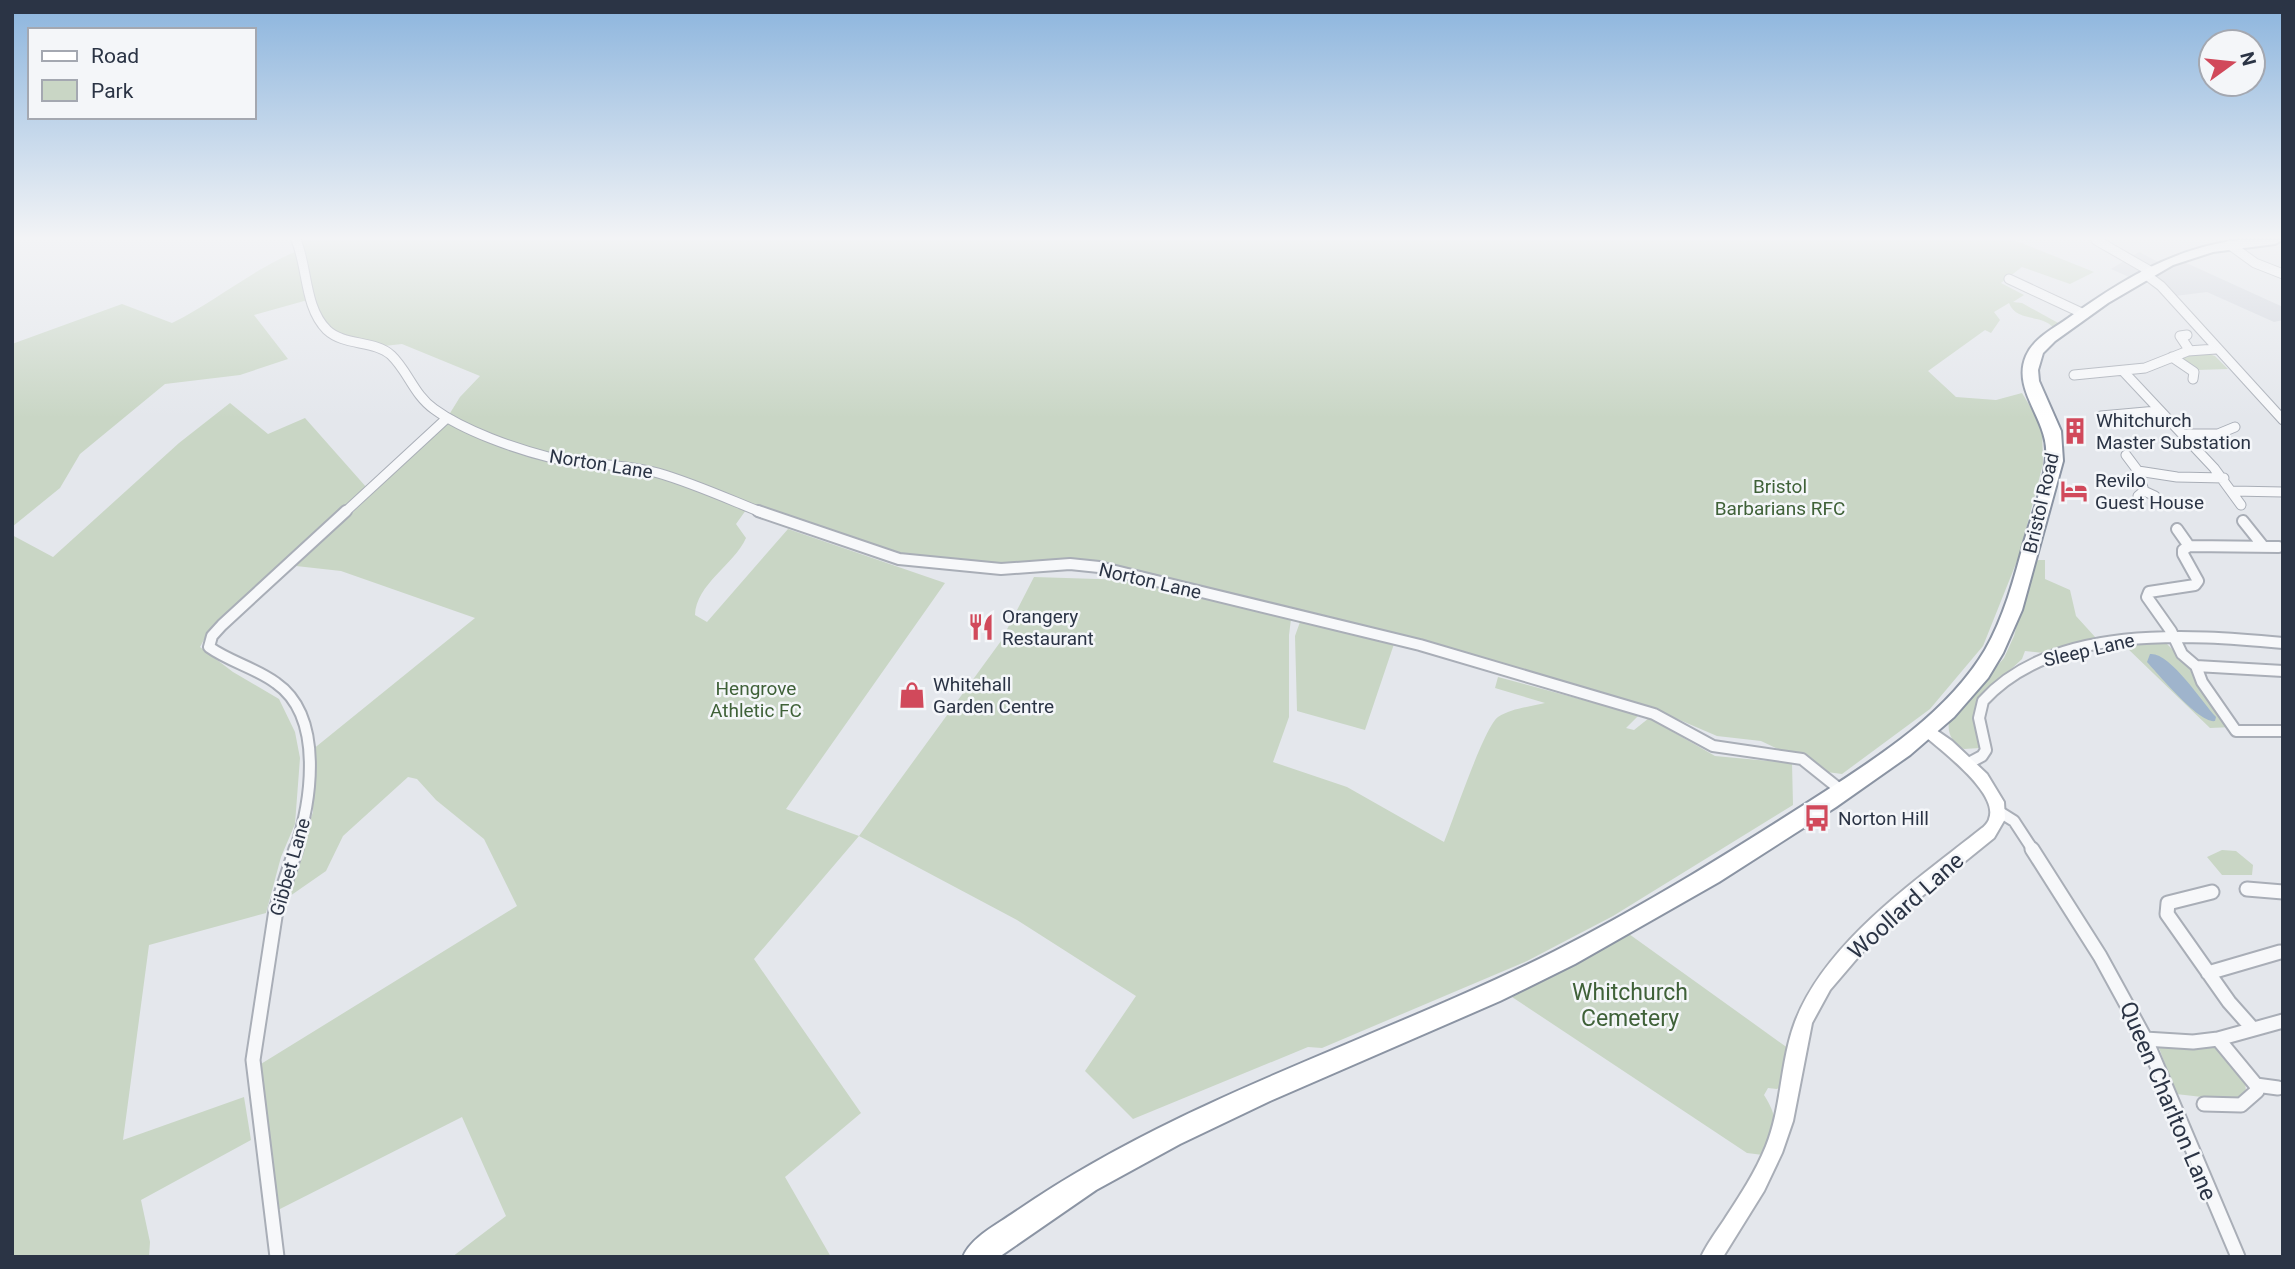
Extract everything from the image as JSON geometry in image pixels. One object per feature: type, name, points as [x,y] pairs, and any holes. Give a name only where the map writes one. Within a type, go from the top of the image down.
[{"type":"highway","name":"Bristol Road","points":[[976,1257],[1036,1214],[1121,1161],[1223,1110],[1490,994],[1546,967],[1679,894],[1842,791],[1926,729],[1975,680],[1995,653],[2021,586],[2054,463],[2055,443],[2051,427],[2038,405],[2031,374],[2035,353],[2107,299]]},
{"type":"street","name":"Norton Lane","points":[[312,299],[326,329],[341,338],[372,345],[391,355],[416,392],[447,418],[542,455],[624,465],[659,473],[803,528],[899,559],[1001,569],[1070,564],[1099,567],[1420,645],[1654,714],[1713,746],[1802,759],[1842,791]]},
{"type":"street","points":[[2052,299],[2084,314]]},
{"type":"street","points":[[2173,299],[2283,420]]},
{"type":"street","points":[[2180,335],[2190,351]]},
{"type":"street","points":[[2078,377],[2155,365],[2190,351],[2216,349]]},
{"type":"street","points":[[2172,356],[2196,375]]},
{"type":"street","points":[[2123,371],[2144,390],[2153,407],[2204,453],[2241,505]]},
{"type":"street","points":[[2101,416],[2153,407]]},
{"type":"street","name":"Gibbet Lane","points":[[278,1257],[253,1060],[275,910],[305,820],[309,794],[308,740],[295,702],[277,684],[209,647],[210,641],[222,625],[447,418]]},
{"type":"street","points":[[2184,434],[2236,432]]},
{"type":"street","points":[[2126,455],[2138,471],[2141,493],[2155,496]]},
{"type":"street","points":[[2138,471],[2177,477],[2224,478]]},
{"type":"street","points":[[2232,491],[2283,492]]},
{"type":"street","points":[[2243,521],[2263,547]]},
{"type":"street","points":[[2177,529],[2189,546]]},
{"type":"street","points":[[2278,547],[2189,546],[2183,550],[2183,556],[2196,575],[2198,581],[2195,585],[2155,589],[2149,592],[2147,597],[2182,654],[2196,666],[2231,731],[2283,731]]},
{"type":"street","name":"Sleep Lane","points":[[1967,764],[1982,756],[1986,750],[1979,719],[1979,708],[1984,699],[2024,668],[2106,642],[2173,637],[2283,643]]},
{"type":"street","points":[[2196,666],[2283,671]]},
{"type":"street","points":[[1926,729],[1967,764],[1993,798],[1998,811]]},
{"type":"street","name":"Queen Charlton Lane","points":[[1998,811],[2014,821],[2106,965],[2146,1039],[2217,1214],[2238,1257]]},
{"type":"street","name":"Woollard Lane","points":[[1710,1257],[1760,1182],[1779,1137],[1792,1089],[1798,1039],[1809,1010],[1821,989],[1866,937],[1988,834],[1998,811]]},
{"type":"street","points":[[2247,889],[2283,892]]},
{"type":"street","points":[[2212,892],[2168,903],[2167,914],[2208,973],[2253,1029]]},
{"type":"street","points":[[2208,973],[2280,952]]},
{"type":"street","points":[[2146,1039],[2193,1042],[2218,1039],[2283,1021]]},
{"type":"street","points":[[2218,1039],[2256,1085],[2278,1088]]},
{"type":"street","points":[[2204,1104],[2231,1108],[2240,1106],[2255,1096],[2256,1085]]},
{"type":"shaded area","points":[[2223,299],[2266,299],[2283,307],[2283,320],[2274,322]]},
{"type":"green space","name":"Bristol Barbarians RFC","points":[[213,299],[2017,299],[2013,302],[2022,303],[2060,324],[2053,327],[2042,320],[2023,316],[2012,309],[2009,303],[1994,312],[2000,320],[1991,333],[1985,330],[1928,371],[1956,397],[1996,400],[2022,393],[2042,426],[2043,464],[2019,556],[1983,646],[1930,709],[1842,774],[1827,772],[1761,741],[1717,736],[1661,712],[1102,564],[1000,565],[896,555],[659,471],[626,462],[531,450],[447,418],[460,397],[480,376],[402,344],[384,346],[340,336],[327,328],[312,302],[304,301],[254,315],[288,359],[240,375],[165,384],[80,454],[60,488],[12,527],[12,344],[122,304],[172,323]]},
{"type":"green space","points":[[2206,353],[2215,356],[2228,369],[2197,370],[2179,357]]},
{"type":"green space","points":[[230,403],[268,434],[305,418],[367,488],[207,634],[200,647],[233,672],[279,699],[295,732],[300,758],[295,824],[281,857],[266,913],[149,945],[123,1140],[244,1097],[251,1140],[141,1200],[150,1242],[149,1257],[12,1257],[12,535],[53,557],[179,443]]},
{"type":"green space","name":"Hengrove Athletic FC","points":[[448,422],[526,456],[658,475],[746,510],[736,524],[746,538],[708,584],[697,604],[695,615],[707,622],[788,529],[945,583],[786,809],[859,836],[754,959],[861,1113],[785,1177],[831,1257],[452,1257],[506,1216],[462,1117],[278,1210],[256,1067],[517,906],[484,839],[436,800],[417,779],[408,777],[343,836],[326,871],[290,896],[284,894],[313,812],[312,750],[475,618],[341,571],[296,566]]},
{"type":"green space","points":[[2045,560],[2045,579],[2070,590],[2076,616],[2096,638],[2044,653],[2025,651],[2022,659],[1977,701],[1973,718],[1980,748],[1964,749],[1952,738],[1949,722],[2004,658],[2014,636],[2033,562]]},
{"type":"green space","points":[[1034,577],[1129,580],[1291,619],[1289,717],[1273,762],[1347,787],[1444,842],[1477,755],[1492,724],[1498,717],[1509,712],[1545,703],[1495,688],[1498,677],[1639,715],[1626,728],[1634,730],[1649,718],[1715,756],[1792,763],[1793,805],[1613,916],[1527,961],[1322,1048],[1308,1047],[1133,1119],[1085,1071],[1136,996],[1017,920],[859,836],[1001,641]]},
{"type":"green space","points":[[1300,622],[1394,644],[1365,730],[1297,711],[1295,636]]},
{"type":"green space","points":[[2165,642],[2186,663],[2200,689],[2233,727],[2210,728],[2125,646]]},
{"type":"green space","points":[[2222,850],[2236,851],[2253,865],[2252,875],[2222,875],[2207,857]]},
{"type":"green space","name":"Whitchurch Cemetery","points":[[1629,934],[1792,1051],[1786,1083],[1777,1089],[1768,1088],[1764,1095],[1773,1112],[1774,1125],[1763,1155],[1747,1153],[1512,997]]},
{"type":"green space","points":[[2158,1045],[2219,1047],[2245,1079],[2246,1093],[2237,1101],[2176,1094]]},
{"type":"water","points":[[2150,654],[2167,661],[2176,669],[2216,717],[2215,721],[2200,715],[2170,687],[2147,662]]},
{"type":"place","name":"Whitchurch Master Substation","points":[[2075,431]]},
{"type":"place","name":"Revilo Guest House","points":[[2074,491]]},
{"type":"place","name":"Orangery Restaurant","points":[[981,627]]},
{"type":"place","name":"Whitehall Garden Centre","points":[[912,695]]},
{"type":"place","name":"Norton Hill","points":[[1817,818]]}]
